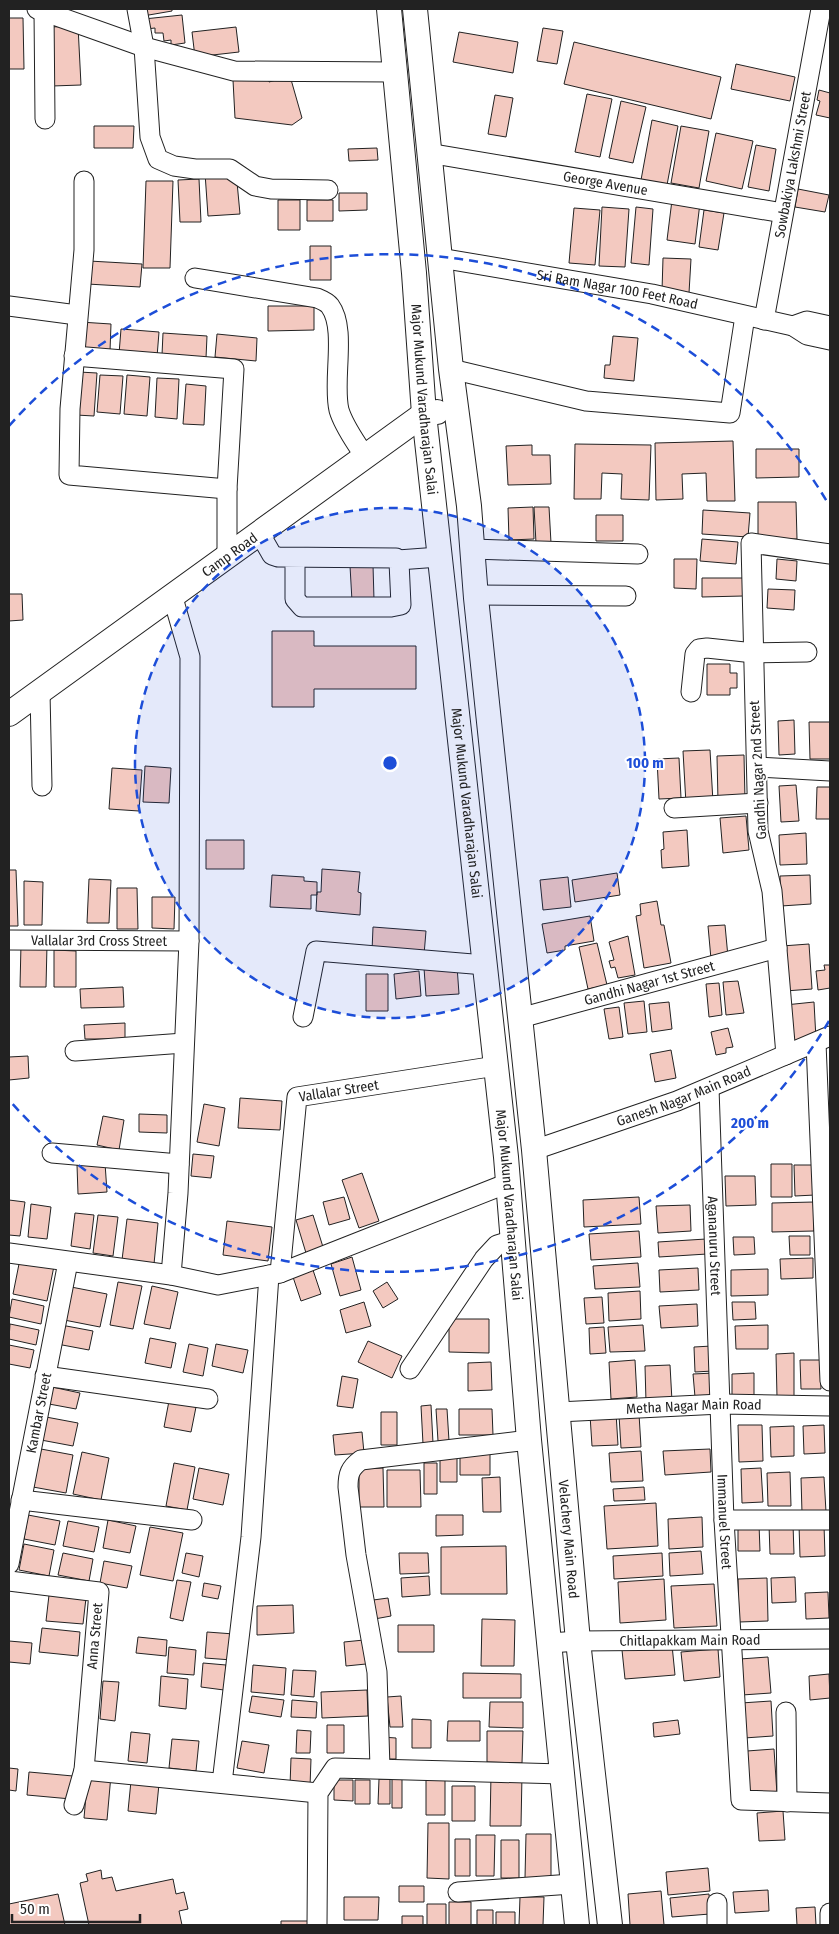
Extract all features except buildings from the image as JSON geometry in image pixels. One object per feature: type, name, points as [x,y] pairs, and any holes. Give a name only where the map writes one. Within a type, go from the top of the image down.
[{"type":"main road","name":"Major Mukund Varadharajan Salai","points":[[389,9],[414,273],[424,414],[508,1183],[529,1440],[545,1596]]},
{"type":"main road","name":"Major Mukund Varadharajan Salai","points":[[415,9],[428,153],[472,549],[534,1150]]},
{"type":"main road","name":"Camp Road","points":[[9,714],[424,414],[456,410]]},
{"type":"main road","name":"Velachery Main Road","points":[[534,1150],[578,1641],[610,1925]]},
{"type":"main road","name":"Velachery Main Road","points":[[545,1596],[577,1925]]},
{"type":"street","points":[[137,9],[144,47],[150,136],[158,159],[174,166],[195,169],[230,169],[255,186],[271,189],[328,190]]},
{"type":"street","points":[[45,119],[40,10],[144,47],[234,71],[394,72]]},
{"type":"street","name":"Sowbakiya Lakshmi Street","points":[[764,320],[783,213],[824,15]]},
{"type":"street","name":"George Avenue","points":[[428,153],[783,213]]},
{"type":"street","points":[[84,181],[84,250],[74,356],[69,475],[227,489]]},
{"type":"street","name":"Sri Ram Nagar 100 Feet Road","points":[[440,258],[652,294],[792,326],[807,335],[830,340]]},
{"type":"street","points":[[195,278],[317,298],[330,306],[336,320],[336,378],[339,410],[344,423],[365,457]]},
{"type":"street","points":[[9,306],[77,315]]},
{"type":"street","points":[[452,369],[586,401],[730,413],[745,316]]},
{"type":"street","name":"Sri Ram Nagar 100 Feet Road","points":[[792,326],[807,321],[830,326]]},
{"type":"street","points":[[74,356],[234,369],[227,489],[227,558]]},
{"type":"street","points":[[260,534],[272,555],[278,558],[393,558],[398,560],[439,557]]},
{"type":"street","name":"Gandhi Nagar 2nd Street","points":[[786,1055],[772,891],[758,831],[751,543],[830,554]]},
{"type":"street","points":[[472,549],[638,554]]},
{"type":"street","points":[[294,559],[294,599],[302,607],[391,607],[400,605],[398,560]]},
{"type":"street","points":[[476,596],[626,596]]},
{"type":"street","points":[[171,1275],[189,941],[190,657],[172,598]]},
{"type":"street","points":[[691,692],[696,651],[708,648],[754,653],[807,652]]},
{"type":"street","points":[[40,692],[42,786]]},
{"type":"street","points":[[757,767],[830,771]]},
{"type":"street","points":[[674,808],[758,803]]},
{"type":"street","name":"Vallalar 3rd Cross Street","points":[[9,940],[189,941]]},
{"type":"street","name":"Gandhi Nagar 1st Street","points":[[520,1018],[777,948]]},
{"type":"street","points":[[303,1017],[316,951],[485,966]]},
{"type":"street","points":[[823,1040],[830,1381]]},
{"type":"street","name":"Ganesh Nagar Main Road","points":[[534,1150],[709,1088],[823,1040]]},
{"type":"street","points":[[75,1051],[184,1043]]},
{"type":"street","name":"Vallalar Street","points":[[274,1274],[297,1097],[496,1066]]},
{"type":"street","name":"Agananuru Street","points":[[709,1088],[720,1404]]},
{"type":"street","points":[[52,1152],[178,1164]]},
{"type":"street","points":[[9,1253],[171,1275],[218,1285],[274,1274],[508,1183]]},
{"type":"street","points":[[410,1369],[484,1259],[497,1245],[513,1240]]},
{"type":"street","name":"Kambar Street","points":[[9,1564],[68,1262]]},
{"type":"street","points":[[222,1784],[251,1538],[274,1274]]},
{"type":"street","points":[[46,1376],[208,1398]]},
{"type":"street","name":"Metha Nagar Main Road","points":[[558,1412],[720,1404],[830,1406]]},
{"type":"street","name":"Immanuel Street","points":[[720,1404],[730,1639],[741,1800],[787,1802]]},
{"type":"street","points":[[380,1768],[377,1672],[356,1555],[348,1487],[348,1475],[352,1466],[361,1460],[529,1440]]},
{"type":"street","points":[[21,1500],[192,1520]]},
{"type":"street","points":[[724,1520],[830,1520]]},
{"type":"street","name":"Anna Street","points":[[9,1581],[99,1592],[84,1770]]},
{"type":"street","name":"Chitlapakkam Main Road","points":[[550,1643],[578,1641],[830,1639]]},
{"type":"street","points":[[786,1712],[787,1802],[830,1803]]},
{"type":"street","points":[[317,1925],[318,1793],[335,1768],[562,1774]]},
{"type":"street","points":[[74,1805],[84,1770],[318,1793]]},
{"type":"street","points":[[458,1892],[572,1884]]},
{"type":"street","points":[[716,1903],[718,1925]]},
{"type":"street","points":[[830,1913],[830,1925]]}]
